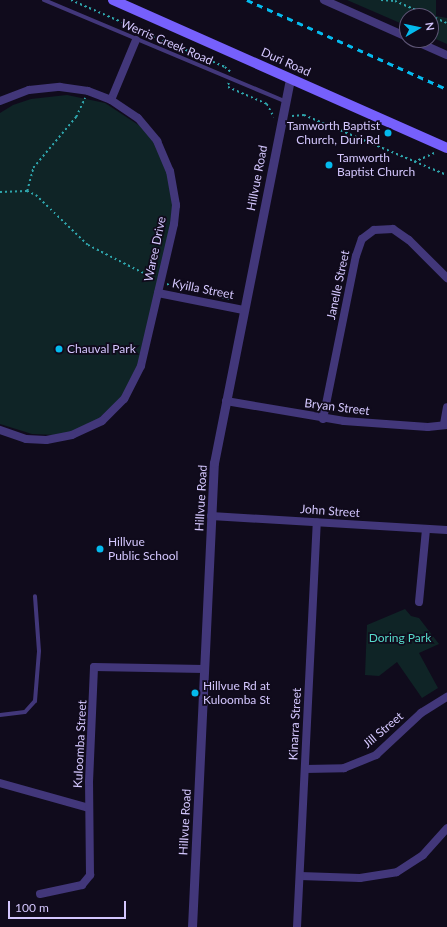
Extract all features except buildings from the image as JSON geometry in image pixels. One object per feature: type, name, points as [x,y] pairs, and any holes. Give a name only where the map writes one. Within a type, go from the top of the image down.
[{"type":"main road","name":"Duri Road","points":[[113,0],[447,148]]},
{"type":"street","points":[[324,0],[399,33]]},
{"type":"street","points":[[111,100],[136,40]]},
{"type":"street","points":[[432,48],[447,55]]},
{"type":"street","name":"Hillvue Road","points":[[192,927],[214,463],[284,101],[290,78]]},
{"type":"street","name":"Waree Drive","points":[[0,101],[29,90],[45,87],[88,91],[111,100],[127,109],[146,127],[159,145],[170,171],[175,200],[174,224],[158,293],[135,380],[114,412],[88,429],[59,438],[26,439],[0,430]]},
{"type":"street","name":"Janelle Street","points":[[324,419],[356,256],[362,239],[374,230],[393,229],[409,240],[447,278]]},
{"type":"street","name":"Kyilla Street","points":[[158,293],[244,310]]},
{"type":"street","name":"Bryan Street","points":[[226,401],[324,419],[428,426],[445,424]]},
{"type":"street","points":[[445,424],[447,408]]},
{"type":"street","name":"John Street","points":[[211,516],[447,530]]},
{"type":"street","name":"Kinarra Street","points":[[298,927],[317,522]]},
{"type":"street","points":[[419,602],[426,529]]},
{"type":"street","name":"Kuloomba Street","points":[[40,894],[82,885],[90,875],[89,808],[94,667],[204,669]]},
{"type":"street","name":"Jill Street","points":[[305,769],[344,768],[376,755],[421,713],[447,697]]},
{"type":"street","points":[[0,783],[89,808]]},
{"type":"street","points":[[300,876],[360,878],[397,872],[423,856],[447,828]]},
{"type":"lane","name":"Werris Creek Road","points":[[44,0],[284,101]]},
{"type":"lane","points":[[0,715],[25,712],[35,701],[39,651],[35,596]]},
{"type":"path","points":[[381,0],[395,1],[412,8]]},
{"type":"path","points":[[27,191],[33,168],[76,117],[88,91]]},
{"type":"path","points":[[0,192],[27,191],[36,195],[88,245],[177,288]]},
{"type":"path","points":[[200,293],[232,298]]},
{"type":"green space","points":[[347,0],[436,0],[436,8],[399,8],[399,23]]},
{"type":"green space","points":[[439,17],[447,18],[447,44],[439,40]]},
{"type":"green space","name":"Chauval Park","points":[[67,95],[105,103],[140,126],[158,146],[168,171],[174,197],[173,225],[137,373],[127,392],[98,419],[74,431],[55,435],[32,434],[0,424],[0,113],[13,105],[31,99]]},
{"type":"green space","name":"Doring Park","points":[[405,609],[411,616],[419,618],[439,644],[419,653],[438,688],[422,698],[397,662],[379,676],[365,675],[367,625]]},
{"type":"railway","points":[[247,0],[447,89]]},
{"type":"place","name":"Tamworth Baptist Church, Duri Rd","points":[[388,133]]},
{"type":"place","name":"Tamworth Baptist Church","points":[[329,165]]},
{"type":"place","name":"Chauval Park","points":[[59,349]]},
{"type":"place","name":"Hillvue Public School","points":[[100,549]]},
{"type":"place","name":"Hillvue Rd at Kuloomba St","points":[[195,693]]}]
